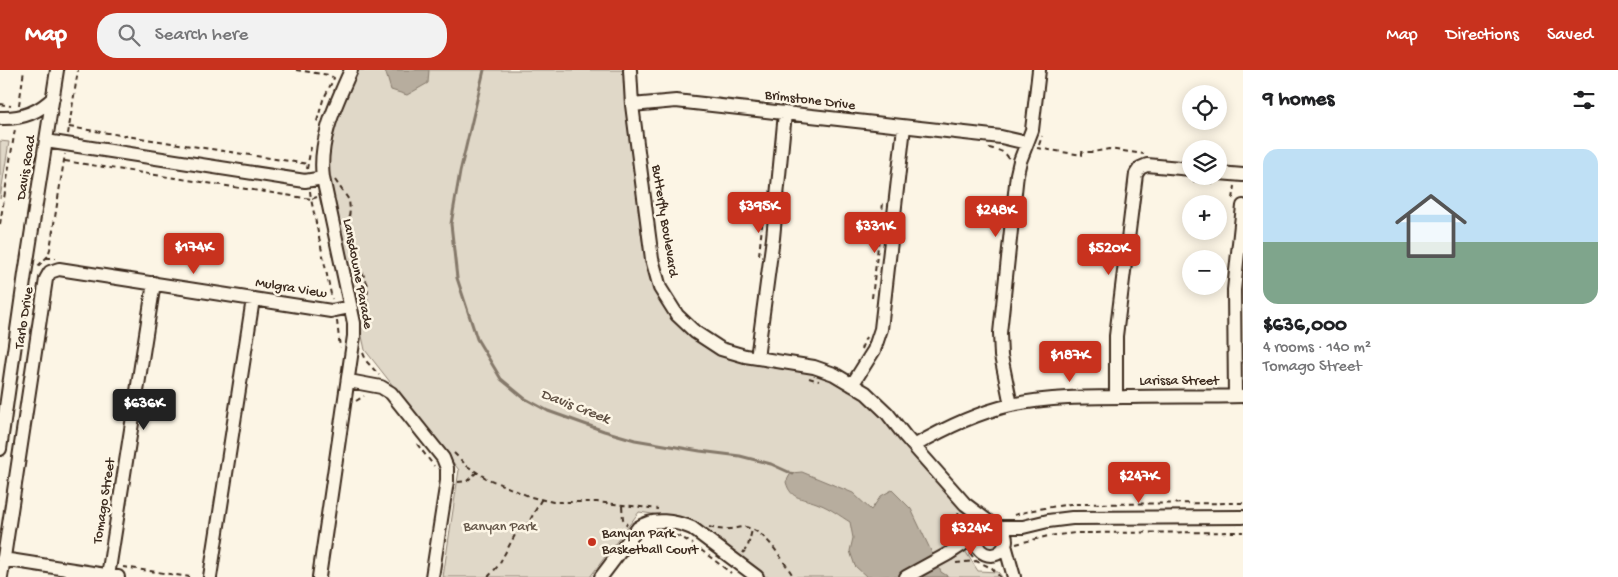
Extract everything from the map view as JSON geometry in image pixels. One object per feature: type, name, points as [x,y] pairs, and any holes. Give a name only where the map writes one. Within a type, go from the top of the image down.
[{"type":"street","name":"Davis Road","points":[[0,449],[58,70]]},
{"type":"street","name":"Lansdowne Parade","points":[[319,577],[354,342],[354,324],[326,194],[328,177],[323,155],[331,118],[351,70]]},
{"type":"street","name":"Butterfly Boulevard","points":[[630,70],[632,104],[654,269],[660,288],[677,316],[703,338],[721,349],[739,355],[814,367],[834,374],[866,393],[888,413],[959,505],[977,547],[1014,577]]},
{"type":"street","points":[[1011,405],[999,342],[1017,174],[1032,130],[1040,70]]},
{"type":"street","points":[[0,118],[18,112],[43,108],[53,98]]},
{"type":"street","name":"Brimstone Drive","points":[[632,104],[676,101],[1001,137],[1025,148]]},
{"type":"street","points":[[757,358],[785,113]]},
{"type":"street","points":[[852,385],[874,350],[881,329],[904,127]]},
{"type":"street","points":[[46,141],[308,181],[328,177]]},
{"type":"street","points":[[1116,397],[1116,331],[1134,179],[1140,168],[1150,165],[1182,173]]},
{"type":"street","points":[[1227,177],[1243,176]]},
{"type":"street","points":[[1239,396],[1234,290],[1243,206]]},
{"type":"street","name":"Mulgra View","points":[[50,272],[59,269],[334,310],[350,307]]},
{"type":"street","name":"Tarlo Drive","points":[[1,577],[46,280],[50,272]]},
{"type":"street","name":"Tomago Street","points":[[113,576],[154,283]]},
{"type":"street","points":[[210,577],[253,299]]},
{"type":"street","points":[[349,381],[382,387],[391,393],[443,458],[447,468],[447,481],[432,577]]},
{"type":"street","name":"Larissa Street","points":[[914,446],[960,422],[1011,405],[1055,398],[1239,396]]},
{"type":"street","name":"Butterfly Boulevard","points":[[959,505],[1004,533],[1009,543],[1014,577]]},
{"type":"street","points":[[977,547],[984,527],[1024,527],[1072,518],[1243,517]]},
{"type":"street","points":[[600,577],[638,528],[646,523],[656,521],[680,524],[692,528],[743,574]]},
{"type":"street","points":[[906,577],[937,559],[950,559],[977,547],[1002,551],[1024,527]]},
{"type":"street","points":[[3,559],[113,576]]},
{"type":"path","points":[[0,224],[24,70]]},
{"type":"path","points":[[296,70],[329,75],[334,78],[321,106],[315,130]]},
{"type":"path","points":[[0,104],[18,112]]},
{"type":"path","points":[[68,127],[308,164]]},
{"type":"path","points":[[1042,132],[1042,140],[1038,148],[1082,155],[1082,152],[1110,149],[1152,155]]},
{"type":"path","points":[[311,147],[308,181],[340,337],[340,353]]},
{"type":"path","points":[[64,161],[311,199],[326,194]]},
{"type":"path","points":[[328,177],[349,200],[348,224],[355,256],[368,285],[367,321],[365,328]]},
{"type":"path","points":[[872,301],[884,196]]},
{"type":"path","points":[[758,261],[763,214]]},
{"type":"path","points":[[858,354],[866,336]]},
{"type":"path","points":[[362,347],[367,362],[379,376]]},
{"type":"path","points":[[806,378],[821,382]]},
{"type":"path","points":[[356,400],[362,396],[369,397]]},
{"type":"path","points":[[416,444],[434,467]]},
{"type":"path","points":[[451,450],[460,460],[477,472],[506,487],[540,500],[553,502],[597,502],[661,510]]},
{"type":"path","points":[[447,481],[467,481],[477,472]]},
{"type":"path","points":[[488,577],[498,566],[515,535],[529,522],[540,500]]},
{"type":"path","points":[[1016,515],[1045,507],[1070,504],[1243,503]]},
{"type":"path","points":[[959,505],[963,522],[977,547],[1000,577]]},
{"type":"path","points":[[709,526],[722,530],[745,528],[752,530],[772,546],[794,577]]},
{"type":"path","points":[[1009,543],[1075,533],[1243,532]]},
{"type":"path","points":[[653,533],[676,536],[686,540],[743,574]]},
{"type":"path","points":[[950,559],[977,547]]},
{"type":"path","points":[[728,577],[743,574]]},
{"type":"green space","name":"Banyan Park","points":[[357,70],[624,70],[643,247],[652,282],[668,313],[693,338],[720,354],[734,359],[814,373],[844,386],[860,396],[877,411],[911,453],[957,502],[967,519],[968,526],[966,535],[960,543],[978,571],[998,572],[1002,577],[924,577],[888,571],[881,577],[766,577],[699,526],[679,518],[639,512],[590,577],[443,577],[459,470],[365,350],[327,174],[335,120]]},
{"type":"green space","points":[[0,141],[9,142],[0,199]]},
{"type":"shaded area","points":[[385,70],[429,70],[428,83],[407,95],[391,90]]},
{"type":"shaded area","points":[[802,472],[853,493],[871,510],[881,496],[892,490],[911,509],[941,572],[949,577],[867,577],[855,566],[850,551],[853,538],[850,522],[823,506],[798,498],[788,488],[786,482],[791,473]]},
{"type":"waterway","name":"Davis Creek","points":[[484,70],[460,172],[451,224],[457,278],[477,339],[501,379],[524,398],[548,411],[604,431],[635,440],[740,456],[771,464],[793,474]]},
{"type":"place","name":"Banyan Park Basketball Court","points":[[592,542]]}]
